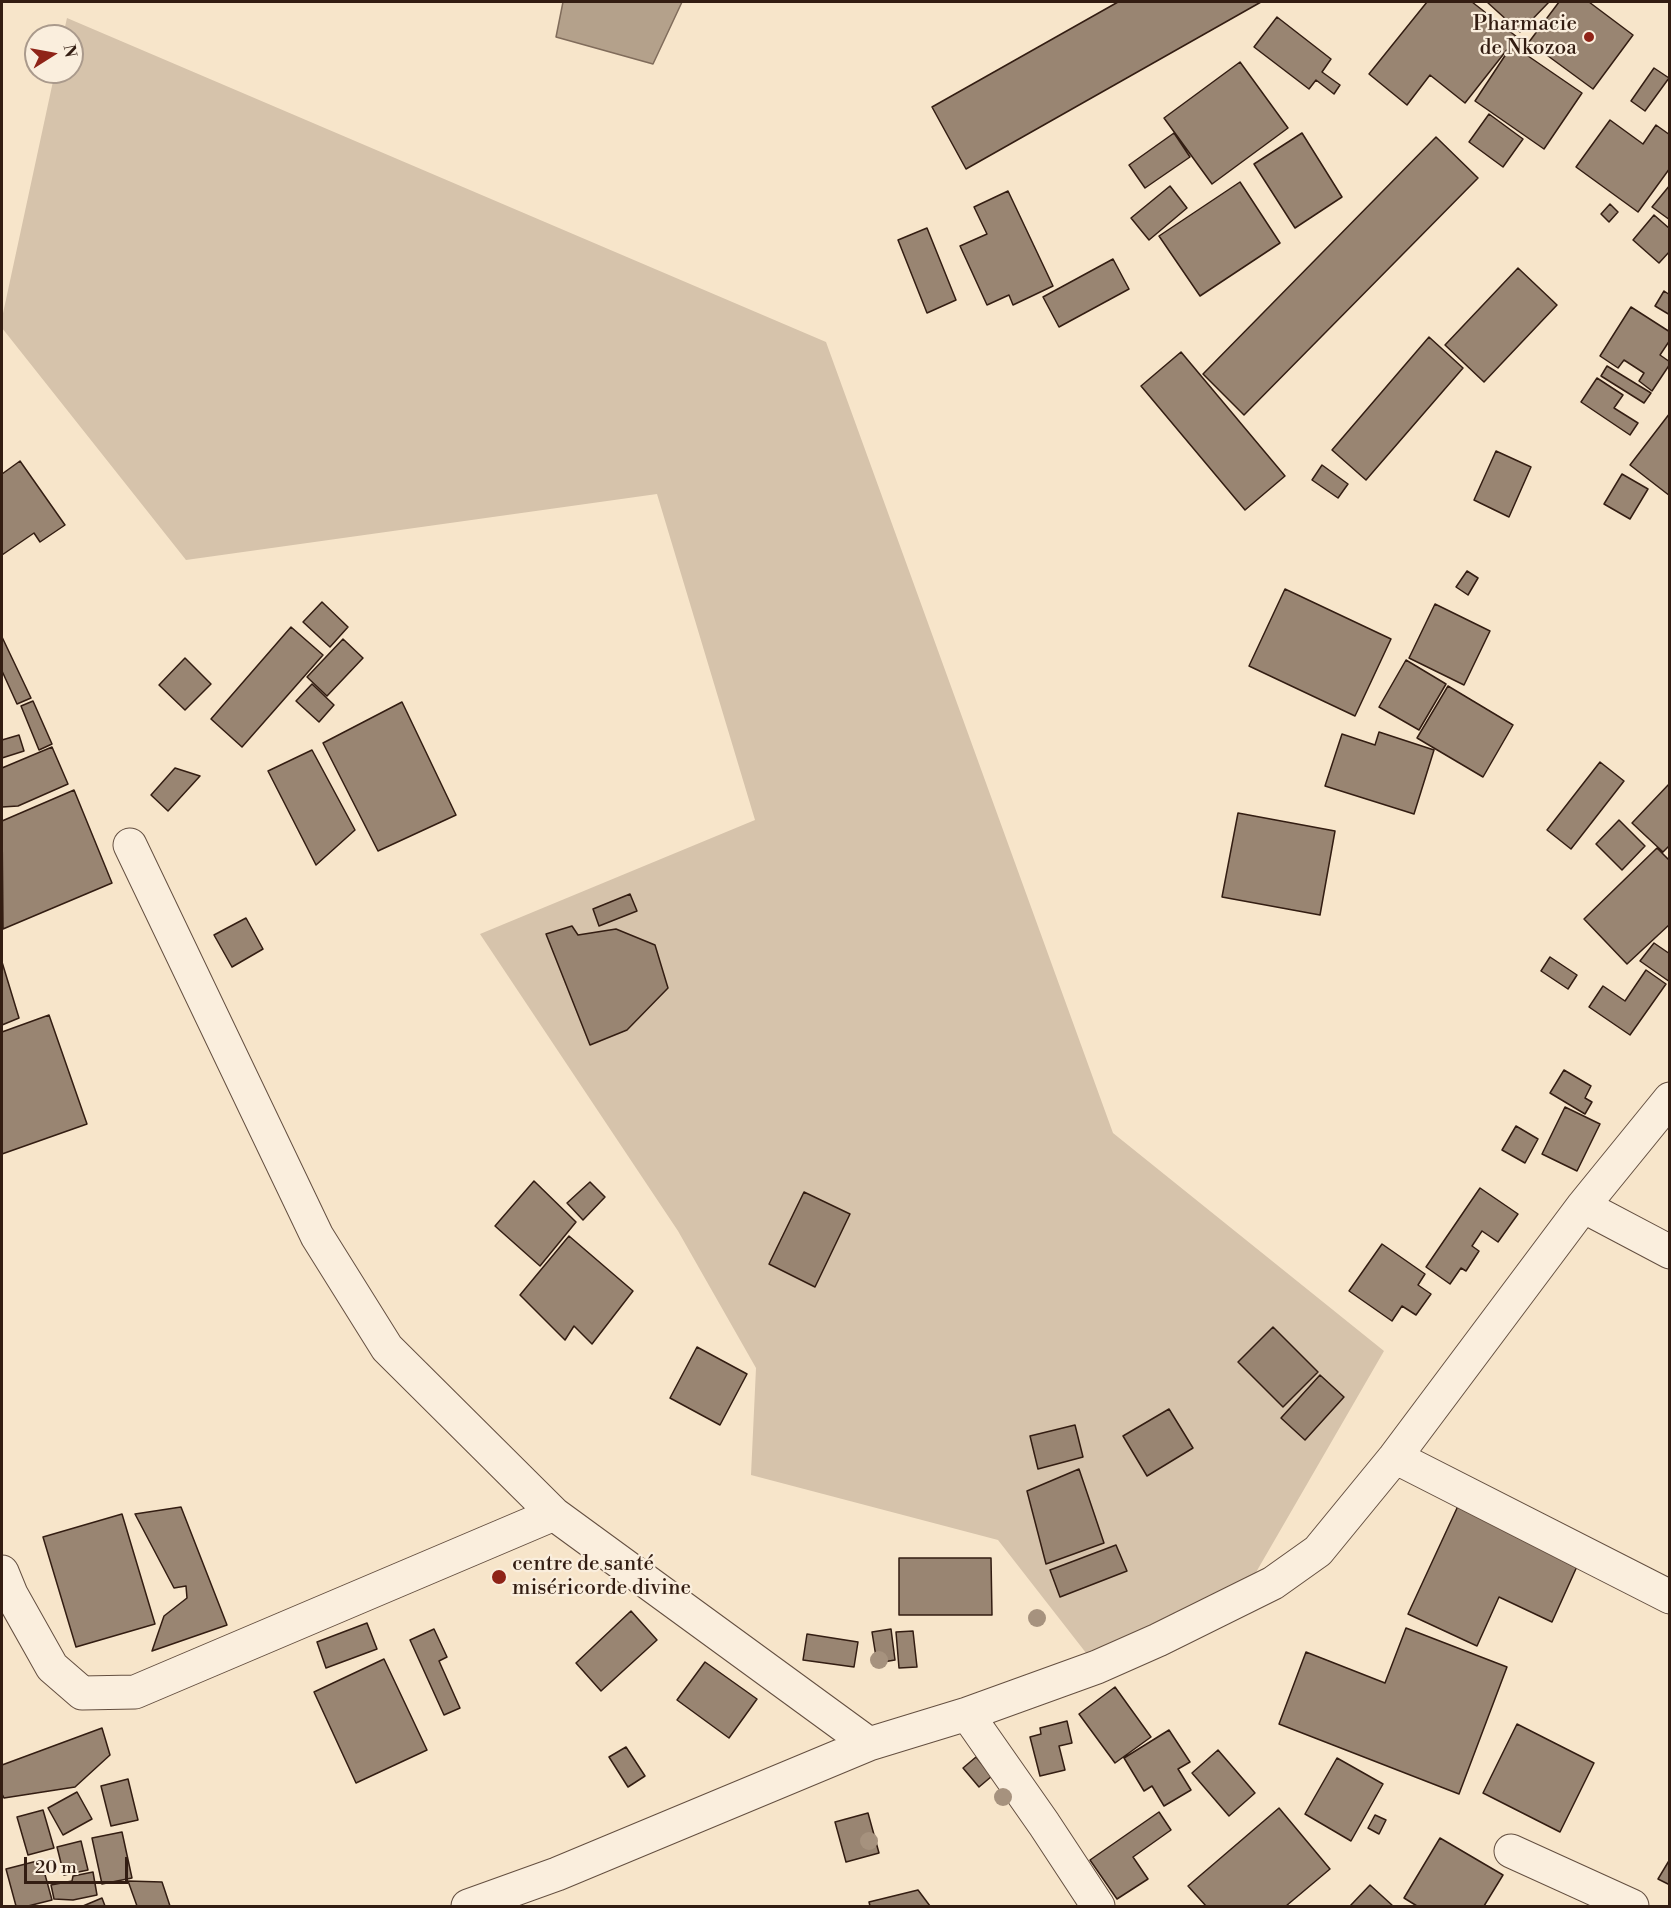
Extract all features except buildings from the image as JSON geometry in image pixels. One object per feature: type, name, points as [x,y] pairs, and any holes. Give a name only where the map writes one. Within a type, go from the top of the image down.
[{"type":"street","points":[[130,845],[317,1236],[387,1348],[554,1514],[869,1744]]},
{"type":"street","points":[[468,1906],[557,1874],[869,1744],[967,1714],[1097,1667],[1158,1640],[1273,1583],[1318,1551],[1395,1457],[1584,1206],[1670,1099]]},
{"type":"street","points":[[1584,1206],[1670,1252]]},
{"type":"street","points":[[1395,1457],[1670,1597]]},
{"type":"street","points":[[2,1572],[11,1594],[52,1667],[82,1693],[135,1692],[554,1514]]},
{"type":"street","points":[[967,1714],[1098,1906]]},
{"type":"street","points":[[1511,1851],[1632,1906]]},
{"type":"shaded area","points":[[563,2],[682,2],[653,64],[556,37]]},
{"type":"shaded area","points":[[67,18],[81,24],[66,24]]},
{"type":"shaded area","points":[[84,25],[826,342],[1113,1133],[1384,1351],[1229,1619],[1097,1667],[998,1540],[751,1475],[756,1368],[678,1231],[480,934],[755,820],[657,494],[186,560],[2,328],[2,318],[52,84],[84,84]]},
{"type":"place","name":"Pharmacie de Nkozoa","points":[[1589,37]]},
{"type":"place","name":"centre de santé miséricorde divine","points":[[499,1577]]}]
